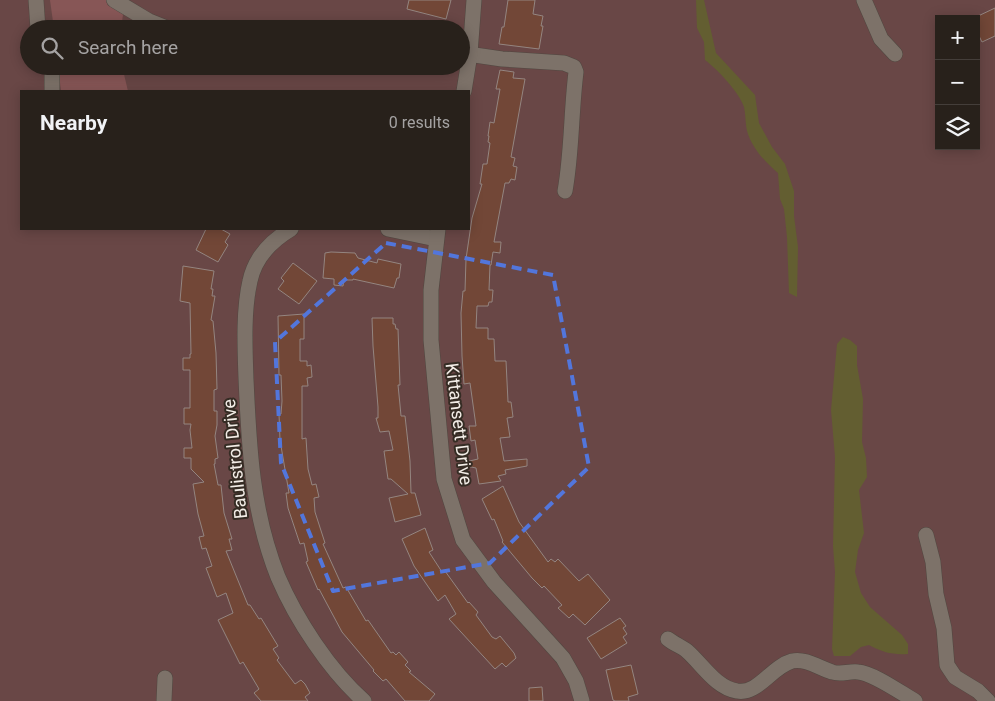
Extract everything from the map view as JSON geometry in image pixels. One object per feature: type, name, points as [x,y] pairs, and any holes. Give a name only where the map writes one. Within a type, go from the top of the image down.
[{"type":"street","points":[[36,0],[37,20]]},
{"type":"street","points":[[114,0],[146,20]]},
{"type":"street","points":[[470,24],[474,0]]},
{"type":"street","points":[[864,0],[881,39],[895,54]]},
{"type":"street","points":[[470,55],[564,63],[574,67],[576,72],[570,132],[571,148],[565,191]]},
{"type":"street","points":[[52,75],[52,90]]},
{"type":"street","points":[[464,75],[464,90]]},
{"type":"street","name":"Baulistrol Drive","points":[[289,230],[274,240],[262,254],[250,280],[245,352],[251,470],[259,519],[278,576],[290,604],[332,669],[364,701]]},
{"type":"street","points":[[398,230],[437,234]]},
{"type":"street","name":"Kittansett Drive","points":[[437,234],[431,290],[431,340],[444,479],[463,540],[494,582],[563,658],[576,681],[582,701]]},
{"type":"street","points":[[926,535],[933,562],[936,594],[944,628],[947,665],[955,677],[978,691],[988,701]]},
{"type":"street","points":[[668,638],[687,651],[718,682],[731,690],[744,692],[751,690],[778,668],[791,661],[799,661],[811,663],[839,674],[858,672],[868,674],[915,701]]},
{"type":"street","points":[[164,701],[165,678]]},
{"type":"highlighted area","points":[[386,243],[553,275],[589,467],[490,563],[333,591],[281,463],[275,342]]},
{"type":"shaded area","points":[[0,0],[995,0],[995,701],[0,701]]},
{"type":"shaded area","points":[[50,0],[125,0],[122,20],[53,20]]},
{"type":"shaded area","points":[[696,0],[704,0],[716,53],[755,95],[759,123],[772,147],[785,164],[794,191],[794,216],[798,247],[797,297],[789,293],[787,237],[784,209],[780,199],[778,173],[760,155],[750,140],[746,127],[744,107],[733,88],[705,60],[704,42],[697,28]]},
{"type":"shaded area","points":[[59,75],[124,75],[128,90],[61,90]]},
{"type":"shaded area","points":[[843,337],[857,346],[857,365],[863,399],[862,442],[866,458],[867,477],[859,490],[864,533],[858,550],[855,572],[861,593],[870,607],[902,635],[908,644],[908,654],[878,650],[869,645],[861,647],[850,656],[834,656],[832,649],[835,572],[833,546],[835,457],[831,410],[837,344]]},
{"type":"building","points":[[409,0],[451,0],[446,19],[407,9]]},
{"type":"building","points":[[508,0],[535,0],[533,14],[543,16],[539,49],[499,44]]},
{"type":"building","points":[[995,8],[995,36],[982,42],[980,38],[980,15]]},
{"type":"building","points":[[500,70],[514,72],[513,78],[525,79],[511,157],[515,158],[513,166],[517,167],[515,180],[511,179],[509,183],[505,183],[496,231],[494,242],[501,242],[500,253],[493,252],[490,265],[489,290],[493,290],[492,302],[489,302],[488,306],[477,306],[476,328],[488,328],[488,339],[494,339],[495,361],[506,361],[508,402],[511,402],[513,417],[507,418],[510,437],[500,438],[504,461],[527,459],[527,466],[505,470],[506,474],[498,476],[501,481],[479,484],[476,468],[457,464],[478,459],[475,440],[471,441],[469,426],[476,426],[470,383],[464,384],[461,313],[472,218],[482,184],[480,184],[483,164],[487,164],[490,143],[488,142],[488,136],[490,122],[494,123],[500,89],[496,89]]},
{"type":"building","points":[[206,230],[223,230],[230,234],[225,242],[228,245],[218,262],[196,250]]},
{"type":"building","points":[[325,253],[355,253],[358,258],[377,263],[378,259],[401,264],[399,278],[397,278],[394,288],[353,279],[344,280],[343,286],[334,285],[334,279],[323,278]]},
{"type":"building","points":[[293,263],[317,281],[299,304],[278,289],[284,281],[281,278]]},
{"type":"building","points":[[183,266],[214,271],[211,289],[213,289],[212,296],[215,296],[211,320],[213,321],[216,353],[217,389],[214,390],[214,411],[217,411],[215,436],[218,458],[215,459],[214,464],[218,485],[221,485],[224,513],[232,539],[229,539],[232,550],[226,551],[248,605],[250,605],[259,619],[261,618],[278,646],[273,649],[279,658],[277,660],[295,684],[301,680],[305,684],[310,693],[305,697],[308,701],[261,701],[254,693],[259,689],[243,662],[240,664],[218,620],[233,613],[226,593],[217,597],[206,568],[212,566],[206,548],[202,549],[199,537],[204,536],[193,484],[204,482],[191,469],[191,458],[184,458],[184,448],[192,448],[191,424],[184,424],[184,408],[190,408],[190,370],[183,370],[183,358],[190,358],[191,354],[190,303],[180,301]]},
{"type":"building","points":[[304,314],[304,339],[300,339],[300,361],[307,361],[307,366],[311,365],[312,377],[307,378],[308,386],[302,386],[302,439],[306,438],[308,469],[312,485],[316,484],[319,497],[314,498],[315,512],[325,543],[323,544],[343,588],[346,587],[366,621],[368,620],[391,653],[393,652],[396,655],[399,652],[408,662],[405,665],[411,671],[409,672],[435,694],[429,701],[405,701],[386,679],[383,681],[373,671],[342,632],[318,590],[306,562],[308,561],[304,543],[300,544],[288,508],[286,493],[289,493],[280,440],[279,414],[281,414],[282,401],[281,375],[279,375],[278,316]]},
{"type":"building","points":[[372,318],[393,318],[393,324],[398,329],[400,385],[398,385],[401,416],[405,416],[411,493],[415,493],[421,515],[395,522],[389,498],[408,494],[391,479],[388,479],[384,451],[393,450],[389,431],[380,432],[376,418],[378,418],[378,407]]},
{"type":"building","points":[[503,486],[519,522],[548,562],[551,559],[555,562],[558,559],[579,581],[588,574],[610,600],[585,625],[573,614],[569,618],[558,608],[562,605],[544,586],[542,588],[532,578],[502,542],[494,519],[492,520],[482,499]]},
{"type":"building","points":[[425,528],[433,550],[429,552],[442,572],[445,571],[468,603],[478,612],[476,615],[492,637],[496,639],[500,636],[514,653],[516,658],[506,667],[502,663],[495,669],[449,619],[456,614],[445,595],[438,601],[414,566],[402,539]]},
{"type":"building","points":[[620,618],[626,626],[623,628],[627,634],[623,637],[627,643],[601,659],[587,638]]},
{"type":"building","points":[[631,665],[638,694],[628,697],[629,701],[615,701],[613,700],[606,670]]},
{"type":"building","points":[[542,687],[543,701],[529,701],[529,688]]}]
